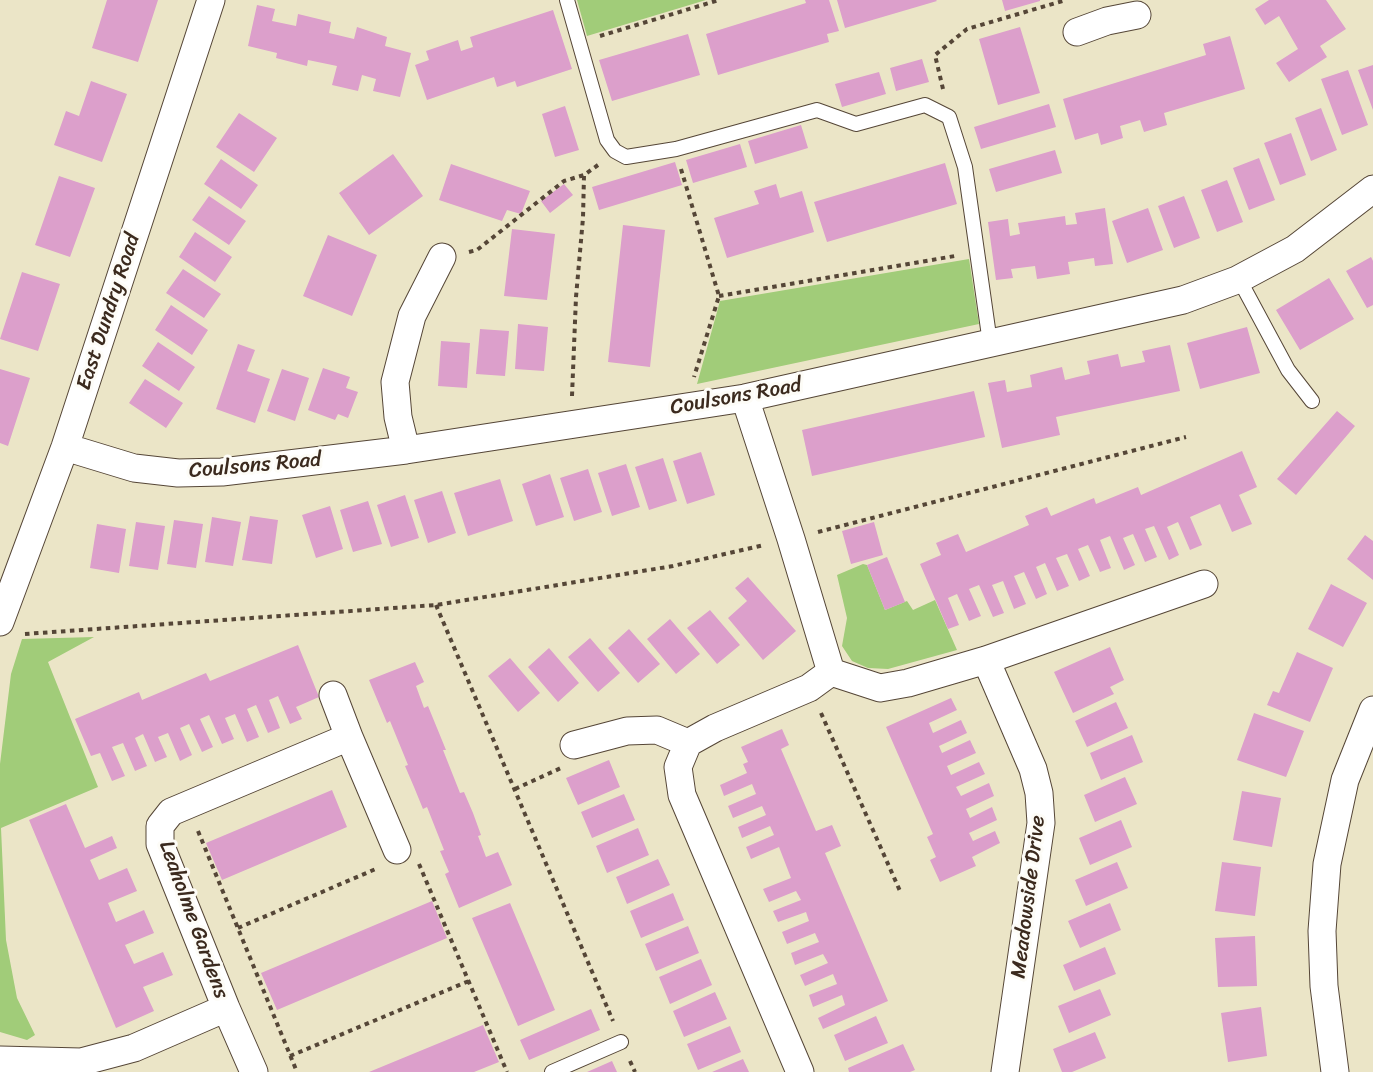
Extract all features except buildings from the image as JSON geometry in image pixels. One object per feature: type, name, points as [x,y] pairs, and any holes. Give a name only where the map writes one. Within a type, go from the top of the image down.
[{"type":"street","name":"East Dundry Road","points":[[12,628],[64,447],[211,0]]},
{"type":"street","points":[[1077,32],[1104,11],[1137,15]]},
{"type":"street","name":"Coulsons Road","points":[[64,447],[134,468],[178,473],[222,472],[406,450],[745,398],[1183,300],[1239,279],[1295,249],[1373,189]]},
{"type":"street","points":[[406,450],[398,417],[395,382],[412,316],[442,257]]},
{"type":"street","points":[[745,398],[831,672]]},
{"type":"street","points":[[831,672],[880,688],[908,683],[986,660],[1204,584]]},
{"type":"street","name":"Meadowside Drive","points":[[986,660],[1033,769],[1040,793],[1041,813],[1005,1072]]},
{"type":"street","points":[[800,1072],[682,795],[678,767],[688,743],[715,728],[810,688],[831,672]]},
{"type":"street","points":[[333,695],[397,850]]},
{"type":"street","points":[[1335,1072],[1324,986],[1322,932],[1327,864],[1345,780],[1373,710]]},
{"type":"street","points":[[574,745],[627,731],[657,730],[688,743]]},
{"type":"street","name":"Leaholme Gardens","points":[[254,1072],[160,844],[160,826],[171,812],[349,737]]},
{"type":"street","name":"Leaholme Gardens","points":[[0,1060],[81,1062],[134,1048],[226,1008]]},
{"type":"lane","points":[[567,0],[607,140],[615,151],[626,158],[675,149],[817,110],[856,124],[926,105],[949,117],[965,166],[990,343]]},
{"type":"lane","points":[[1239,279],[1288,370],[1312,401]]},
{"type":"lane","points":[[552,1072],[621,1042]]},
{"type":"path","points":[[579,42],[719,0]]},
{"type":"path","points":[[949,117],[935,55],[967,29],[1066,0]]},
{"type":"path","points":[[675,149],[719,296],[685,406]]},
{"type":"path","points":[[442,257],[477,250],[564,181],[584,175],[615,151]]},
{"type":"path","points":[[570,424],[584,175]]},
{"type":"path","points":[[719,296],[977,252]]},
{"type":"path","points":[[12,628],[436,605],[673,566],[791,539],[1186,437]]},
{"type":"path","points":[[436,605],[635,1072]]},
{"type":"path","points":[[810,688],[900,891]]},
{"type":"path","points":[[515,789],[567,766],[574,745]]},
{"type":"path","points":[[187,805],[297,1072]]},
{"type":"path","points":[[238,928],[384,866],[397,850],[414,851],[507,1072]]},
{"type":"path","points":[[290,1056],[469,981]]},
{"type":"green space","points":[[577,0],[706,0],[587,36]]},
{"type":"green space","points":[[969,259],[979,324],[697,384],[720,301]]},
{"type":"green space","points":[[863,564],[867,565],[885,610],[907,601],[913,610],[935,600],[957,650],[888,669],[868,668],[852,661],[842,646],[847,618],[837,575]]},
{"type":"green space","points":[[94,637],[48,662],[98,787],[1,828],[6,940],[17,998],[35,1035],[27,1040],[0,1032],[0,764],[11,674],[22,639]]}]
